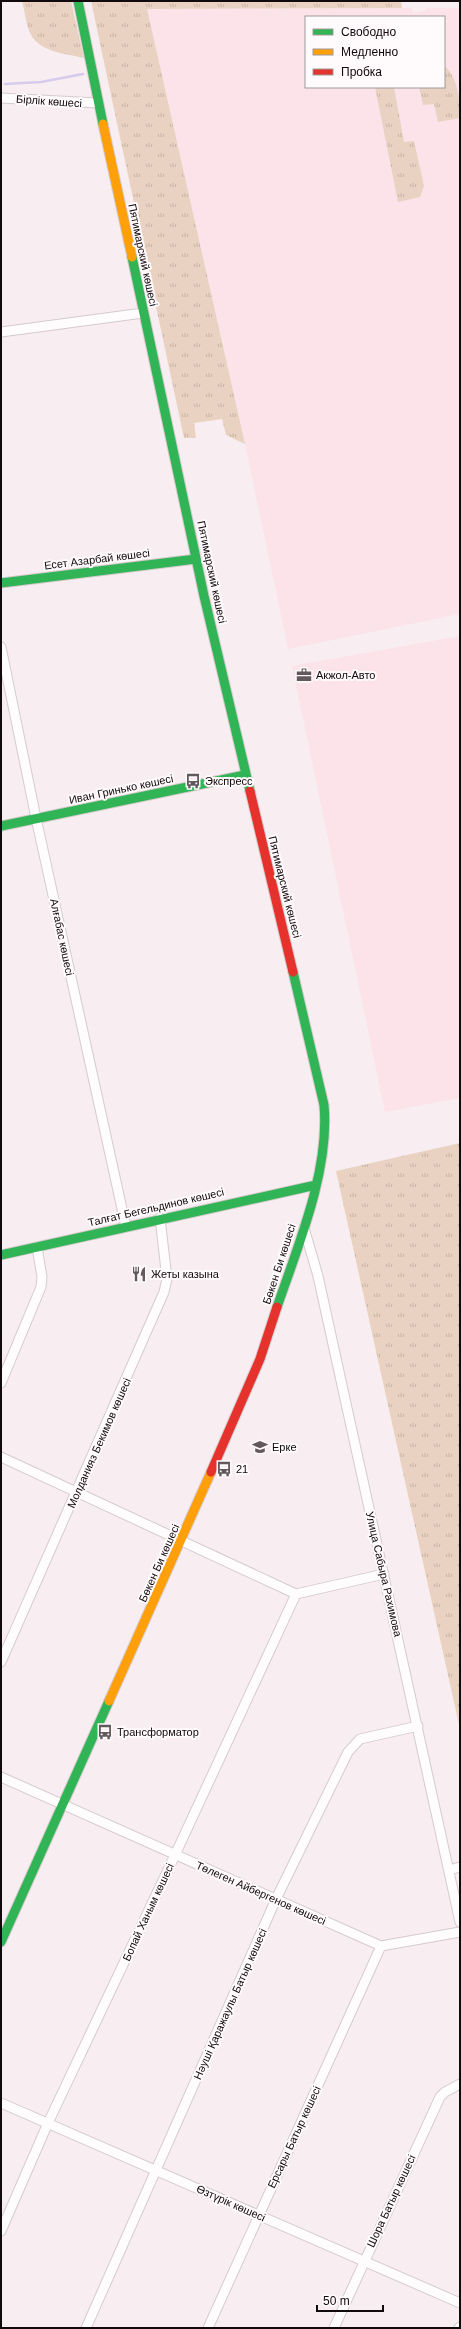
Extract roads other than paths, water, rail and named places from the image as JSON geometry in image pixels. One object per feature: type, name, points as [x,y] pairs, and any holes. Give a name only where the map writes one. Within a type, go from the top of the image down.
[{"type":"main road","name":"Пятимарский көшесі","points":[[78,1],[98,103],[174,450],[196,558],[245,775],[321,1092],[326,1126],[325,1146],[316,1185]]},
{"type":"main road","name":"Есет Азарбай көшесі","points":[[1,583],[196,558]]},
{"type":"main road","name":"Иван Гринько көшесі","points":[[1,826],[245,775]]},
{"type":"main road","name":"Талғат Бегельдинов көшесі","points":[[1,1254],[316,1185]]},
{"type":"main road","name":"Бөкен Би көшесі","points":[[1,1942],[182,1540],[260,1359],[304,1228],[316,1185]]},
{"type":"street","name":"Бірлік көшесі","points":[[1,98],[98,103]]},
{"type":"street","points":[[1,332],[143,313]]},
{"type":"street","name":"Алғабас көшесі","points":[[1,647],[36,818],[126,1227]]},
{"type":"street","name":"Молданияз Бекимов көшесі","points":[[1,1662],[77,1493],[166,1286],[160,1218]]},
{"type":"street","name":"Улица Сабыра Рахимова","points":[[304,1228],[318,1276],[460,1922]]},
{"type":"street","points":[[1,1383],[41,1287],[42,1277],[37,1247]]},
{"type":"street","points":[[1,1457],[296,1594],[384,1574]]},
{"type":"street","name":"Бопай Ханым көшесі","points":[[1,2231],[48,2123],[176,1854],[296,1594]]},
{"type":"street","name":"Нәуші Қаражаулы Батыр көшесі","points":[[86,2328],[276,1900],[353,1744],[368,1737],[418,1726]]},
{"type":"street","name":"Төлеген Айбергенов көшесі","points":[[1,1778],[176,1854],[381,1946]]},
{"type":"street","points":[[449,1870],[460,1867]]},
{"type":"street","points":[[381,1946],[460,1932]]},
{"type":"street","name":"Ерсары Батыр көшесі","points":[[208,2328],[381,1946]]},
{"type":"street","name":"Шора Батыр көшесі","points":[[334,2328],[363,2260],[440,2097],[445,2092],[460,2084]]},
{"type":"street","name":"Өзтүрік көшесі","points":[[1,2102],[460,2303]]},
{"type":"waterway","points":[[5,84],[41,82],[83,74]]},
{"type":"place","name":"Акжол-Авто","points":[[304,675]]},
{"type":"place","name":"Экспресс","points":[[193,781]]},
{"type":"place","name":"Жеты казына","points":[[139,1274]]},
{"type":"place","name":"Ерке","points":[[260,1447]]},
{"type":"place","name":"21","points":[[224,1469]]},
{"type":"place","name":"Трансформатор","points":[[105,1732]]}]
